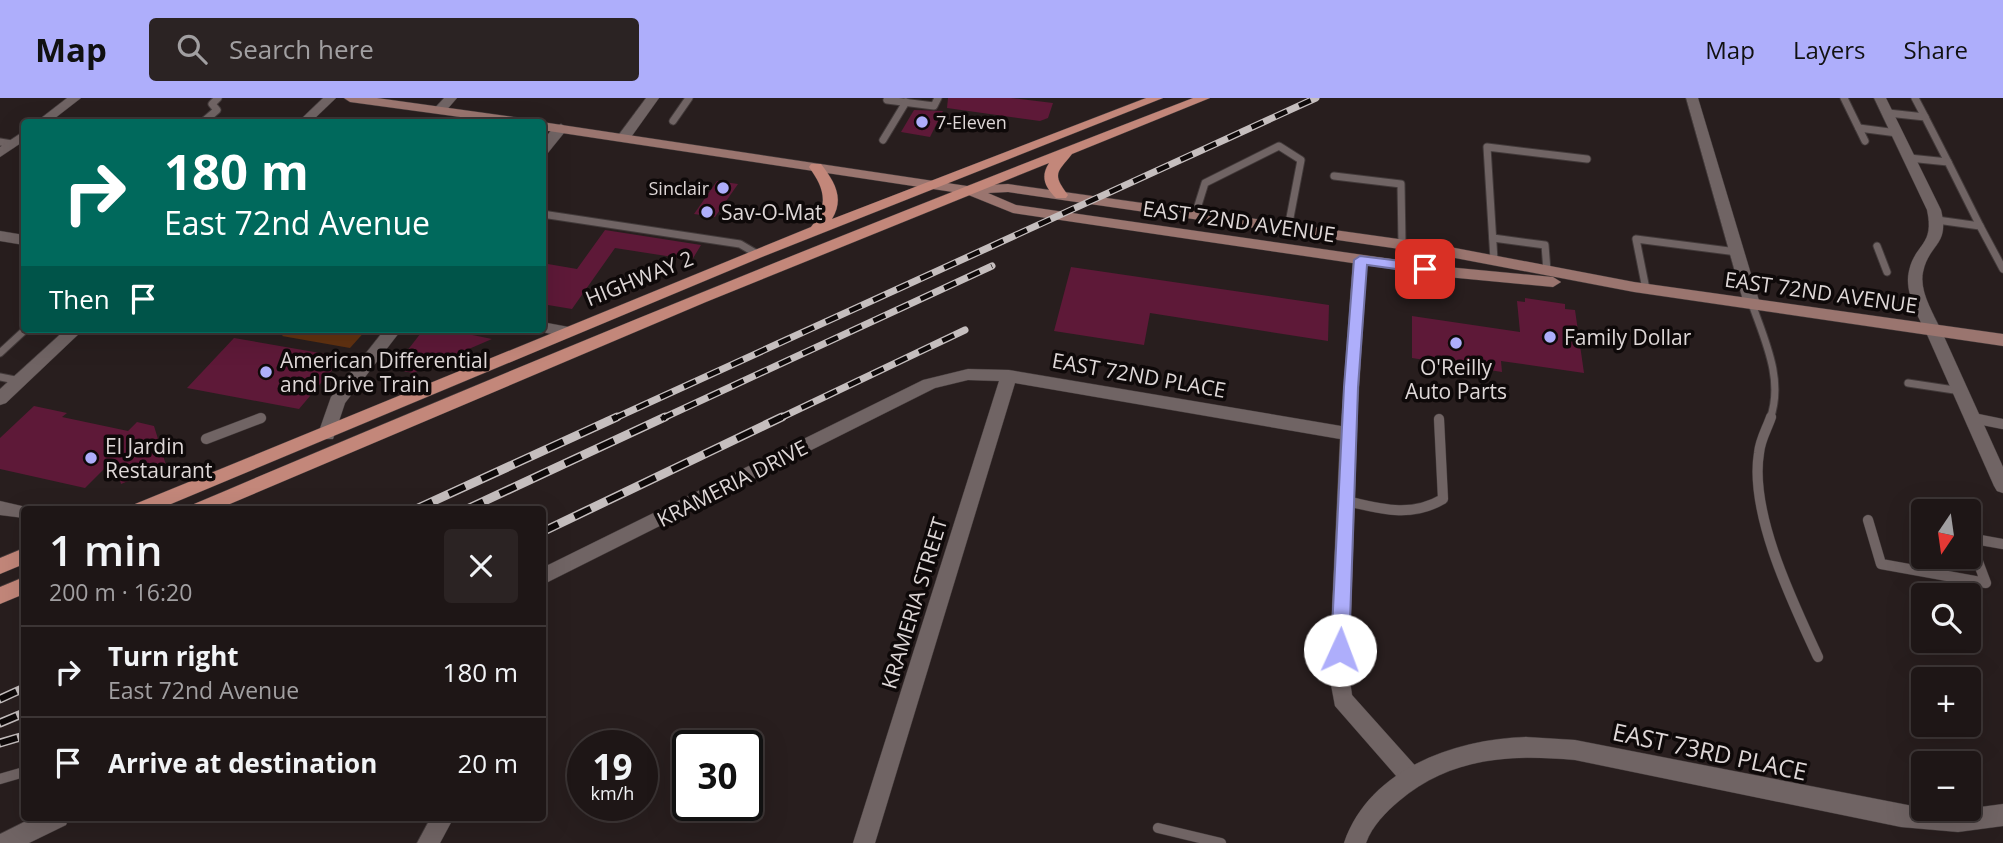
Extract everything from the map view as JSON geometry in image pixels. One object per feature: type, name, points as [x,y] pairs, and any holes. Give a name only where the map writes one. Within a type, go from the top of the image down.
[{"type":"main road","points":[[350,98],[439,110],[469,119]]},
{"type":"main road","name":"HIGHWAY 2","points":[[148,506],[757,254],[1139,101],[1157,98]]},
{"type":"main road","name":"HIGHWAY 2","points":[[207,506],[475,391],[967,190],[1204,98]]},
{"type":"main road","name":"EAST 72ND AVENUE","points":[[546,126],[967,190],[1008,188],[1402,244],[1640,288],[2003,340]]},
{"type":"main road","points":[[1061,195],[1052,186],[1051,170],[1059,159],[1076,147]]},
{"type":"main road","points":[[816,166],[827,181],[833,197],[828,218],[816,231]]},
{"type":"main road","name":"EAST 72ND AVENUE","points":[[967,190],[1013,209],[1360,260],[1482,276],[1640,288]]},
{"type":"main road","points":[[0,566],[21,557]]},
{"type":"main road","points":[[0,596],[21,586]]},
{"type":"street","points":[[46,119],[75,98]]},
{"type":"street","points":[[307,119],[330,98]]},
{"type":"street","points":[[439,110],[451,98]]},
{"type":"street","points":[[624,137],[653,98]]},
{"type":"street","points":[[1692,98],[1752,304]]},
{"type":"street","points":[[1880,98],[1937,220],[1936,241],[1916,272],[1916,282],[1933,330],[2003,486]]},
{"type":"street","points":[[546,146],[561,128]]},
{"type":"street","points":[[0,153],[6,143]]},
{"type":"street","points":[[0,236],[21,240]]},
{"type":"street","points":[[1360,260],[1339,674],[1342,699],[1412,778]]},
{"type":"street","points":[[546,328],[568,332]]},
{"type":"street","points":[[0,399],[72,333]]},
{"type":"street","points":[[327,434],[337,401],[391,333]]},
{"type":"street","name":"EAST 72ND PLACE","points":[[922,387],[967,372],[1009,376],[1350,435]]},
{"type":"street","name":"KRAMERIA STREET","points":[[864,843],[1009,376]]},
{"type":"street","name":"KRAMERIA DRIVE","points":[[546,575],[922,387]]},
{"type":"street","points":[[0,508],[20,512]]},
{"type":"street","name":"EAST 73RD PLACE","points":[[1355,843],[1358,832],[1379,803],[1412,778],[1449,757],[1526,745],[1575,750],[1901,816],[1958,821],[2003,815]]},
{"type":"street","points":[[6,843],[50,821]]},
{"type":"street","points":[[428,843],[441,821]]},
{"type":"lane","points":[[206,119],[217,110],[212,104],[218,98]]},
{"type":"lane","points":[[673,121],[690,98]]},
{"type":"lane","points":[[889,98],[887,100],[934,106],[938,98]]},
{"type":"lane","points":[[1844,98],[1865,142]]},
{"type":"lane","points":[[1915,98],[2003,269]]},
{"type":"lane","points":[[883,140],[906,102]]},
{"type":"lane","points":[[1888,113],[1925,117]]},
{"type":"lane","points":[[1859,128],[1897,133]]},
{"type":"lane","points":[[1195,215],[1205,183],[1279,146],[1301,160],[1289,228]]},
{"type":"lane","points":[[1494,260],[1487,148],[1587,159]]},
{"type":"lane","points":[[1909,158],[1948,162]]},
{"type":"lane","points":[[1334,176],[1401,184],[1402,244]]},
{"type":"lane","points":[[546,216],[740,244],[757,254]]},
{"type":"lane","points":[[1937,220],[1980,226]]},
{"type":"lane","points":[[1493,238],[1545,245],[1547,271]]},
{"type":"lane","points":[[1640,288],[1636,239],[1737,252]]},
{"type":"lane","points":[[1877,246],[1888,272]]},
{"type":"lane","points":[[1752,304],[1772,370],[1775,402],[1758,457],[1767,523],[1780,574],[1818,657]]},
{"type":"lane","points":[[0,353],[22,333]]},
{"type":"lane","points":[[0,377],[20,381]]},
{"type":"lane","points":[[1908,383],[1961,391]]},
{"type":"lane","points":[[206,439],[261,418]]},
{"type":"lane","points":[[1973,418],[2003,424]]},
{"type":"lane","points":[[1347,501],[1404,513],[1429,510],[1443,499],[1439,419]]},
{"type":"lane","points":[[1868,520],[1881,564],[1986,583],[1969,538],[2003,544]]},
{"type":"lane","points":[[0,779],[21,773]]},
{"type":"lane","points":[[1158,828],[1221,843]]},
{"type":"shaded area","points":[[285,333],[363,333],[350,348],[282,336]]},
{"type":"building","points":[[948,98],[1011,98],[1053,103],[1048,118],[1040,121],[947,108]]},
{"type":"building","name":"7-Eleven","points":[[914,110],[943,111],[930,137],[901,132]]},
{"type":"building","points":[[717,181],[738,184],[715,217],[694,214]]},
{"type":"building","points":[[605,230],[701,245],[692,260],[615,248],[572,309],[546,305],[546,264],[577,269]]},
{"type":"building","points":[[1071,267],[1329,305],[1328,341],[1150,313],[1144,345],[1054,331]]},
{"type":"building","points":[[1525,298],[1565,304],[1565,309],[1575,310],[1584,373],[1501,361],[1502,372],[1412,358],[1412,316],[1520,332],[1517,301],[1525,302]]},
{"type":"building","points":[[421,333],[463,333],[492,339],[413,373],[393,369]]},
{"type":"building","name":"American Differential and Drive Train","points":[[234,338],[343,357],[299,409],[187,388]]},
{"type":"building","points":[[34,406],[67,413],[62,417],[128,431],[137,422],[154,426],[166,465],[121,484],[114,459],[85,488],[0,469],[0,438]]},
{"type":"railway","points":[[613,419],[1316,98]]},
{"type":"railway","points":[[661,419],[992,266]]},
{"type":"railway","points":[[778,419],[965,330]]},
{"type":"railway","points":[[423,506],[617,417]]},
{"type":"railway","points":[[473,506],[665,417]]},
{"type":"railway","points":[[546,530],[782,417]]},
{"type":"railway","points":[[0,699],[21,689]]},
{"type":"railway","points":[[0,723],[21,714]]},
{"type":"railway","points":[[0,743],[21,737]]},
{"type":"place","name":"7-Eleven","points":[[922,122]]},
{"type":"place","name":"Sinclair","points":[[723,188]]},
{"type":"place","name":"Sav-O-Mat","points":[[707,212]]},
{"type":"place","name":"Family Dollar","points":[[1550,337]]},
{"type":"place","name":"O'Reilly Auto Parts","points":[[1456,343]]},
{"type":"place","name":"American Differential and Drive Train","points":[[266,372]]},
{"type":"place","name":"El Jardin Restaurant","points":[[91,458]]},
{"type":"route","points":[[1340,650],[1351,387],[1360,260],[1425,269]]}]
